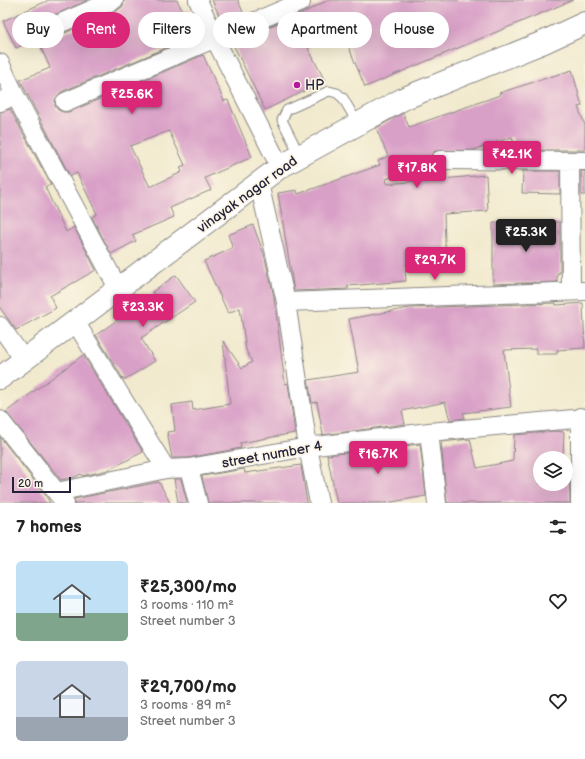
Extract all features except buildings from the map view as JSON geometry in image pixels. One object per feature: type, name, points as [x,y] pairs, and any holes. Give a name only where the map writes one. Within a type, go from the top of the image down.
[{"type":"street","points":[[64,22],[114,0]]},
{"type":"street","points":[[198,0],[213,34]]},
{"type":"street","points":[[269,16],[301,2]]},
{"type":"street","name":"vinayak nagar road","points":[[0,378],[120,290],[280,167],[405,98],[544,42],[585,23]]},
{"type":"street","points":[[65,102],[213,40]]},
{"type":"street","points":[[220,48],[280,167]]},
{"type":"street","points":[[0,63],[8,98],[120,290]]},
{"type":"street","points":[[286,302],[578,290],[577,161],[440,160]]},
{"type":"street","points":[[259,183],[286,302],[318,503]]},
{"type":"street","points":[[76,323],[166,469]]},
{"type":"street","points":[[0,326],[25,360]]},
{"type":"street","points":[[580,503],[582,418]]},
{"type":"street","name":"street number 4","points":[[61,498],[166,469],[189,468],[308,446],[429,432],[582,418]]},
{"type":"street","points":[[0,420],[61,498]]},
{"type":"street","points":[[429,432],[437,503]]},
{"type":"street","points":[[189,468],[198,503]]},
{"type":"lane","points":[[300,156],[282,120],[287,110],[329,91],[337,93],[343,98],[358,124]]},
{"type":"place","name":"HP","points":[[297,85]]}]
